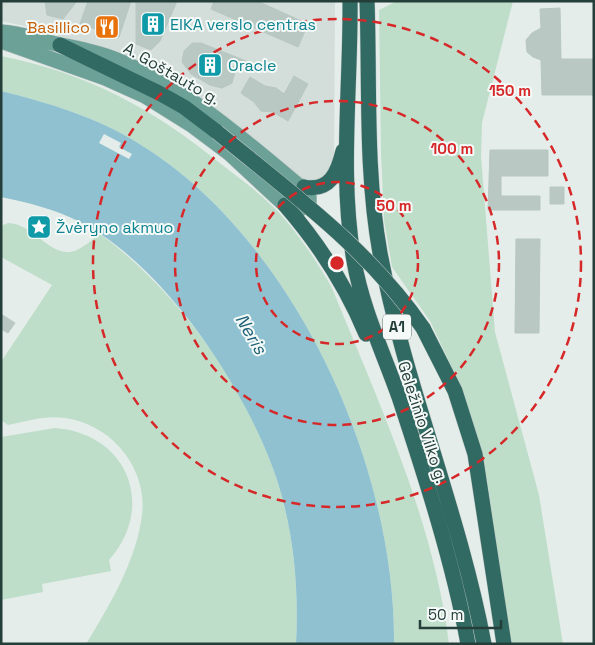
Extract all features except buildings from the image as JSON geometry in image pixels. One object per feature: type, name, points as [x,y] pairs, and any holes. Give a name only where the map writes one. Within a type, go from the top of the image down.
[{"type":"highway","name":"Geležinio Vilko g.","points":[[350,1],[349,219],[354,262],[376,336],[398,397],[452,569],[468,644]]},
{"type":"highway","name":"Geležinio Vilko g.","points":[[367,1],[370,162],[373,209],[380,254],[394,314],[466,568],[484,644]]},
{"type":"highway","points":[[60,45],[159,93],[184,107],[217,132],[356,248],[390,284],[423,328],[455,391],[475,454],[504,644]]},
{"type":"highway","points":[[304,187],[318,188],[330,182],[338,170],[348,130]]},
{"type":"highway","points":[[285,205],[331,263],[398,397]]},
{"type":"main road","name":"A. Goštauto g.","points":[[1,32],[18,33],[111,57],[157,80],[222,122],[298,185],[304,187]]},
{"type":"main road","name":"A. Goštauto g.","points":[[1,41],[105,78],[145,96],[193,126],[228,153],[285,205]]},
{"type":"main road","points":[[285,205],[295,209],[305,208],[309,197],[304,187]]},
{"type":"shaded area","points":[[1,1],[335,1],[334,166],[330,176],[305,183],[236,124],[182,86],[177,87],[111,53],[38,29],[1,21]]},
{"type":"green space","points":[[397,1],[513,1],[482,123],[481,156],[495,332],[539,495],[563,644],[511,644],[487,480],[475,429],[453,370],[430,321],[392,267],[384,220],[379,10]]},
{"type":"green space","points":[[1,56],[63,73],[91,83],[144,110],[170,126],[253,188],[282,216],[296,233],[332,288],[402,462],[431,552],[442,598],[449,644],[394,644],[390,575],[377,504],[355,432],[325,362],[288,296],[244,236],[194,184],[138,143],[89,118],[1,91]]},
{"type":"green space","points":[[8,223],[27,229],[59,251],[77,250],[100,234],[129,257],[156,283],[183,313],[207,345],[249,413],[278,483],[292,542],[297,603],[296,644],[86,644],[113,598],[134,549],[142,515],[139,481],[123,451],[97,429],[82,422],[51,417],[8,425],[1,420],[1,362],[52,285],[1,257],[1,226]]},
{"type":"green space","points":[[55,428],[80,433],[101,443],[116,458],[127,476],[132,496],[131,517],[123,539],[109,560],[111,571],[42,584],[43,592],[1,600],[1,437]]},
{"type":"water","name":"Neris","points":[[1,91],[89,118],[138,143],[194,184],[244,236],[288,296],[325,362],[355,432],[377,504],[390,575],[394,644],[296,644],[296,583],[288,522],[278,483],[265,448],[247,411],[200,335],[173,300],[143,268],[112,242],[71,217],[32,204],[1,197]]},
{"type":"pier","points":[[104,134],[121,143],[119,147],[132,154],[129,159],[99,143]]},
{"type":"place","name":"EIKA verslo centras","points":[[153,24]]},
{"type":"place","name":"Basillico","points":[[107,27]]},
{"type":"place","name":"Oracle","points":[[210,65]]},
{"type":"place","name":"Žvėryno akmuo","points":[[39,227]]}]
